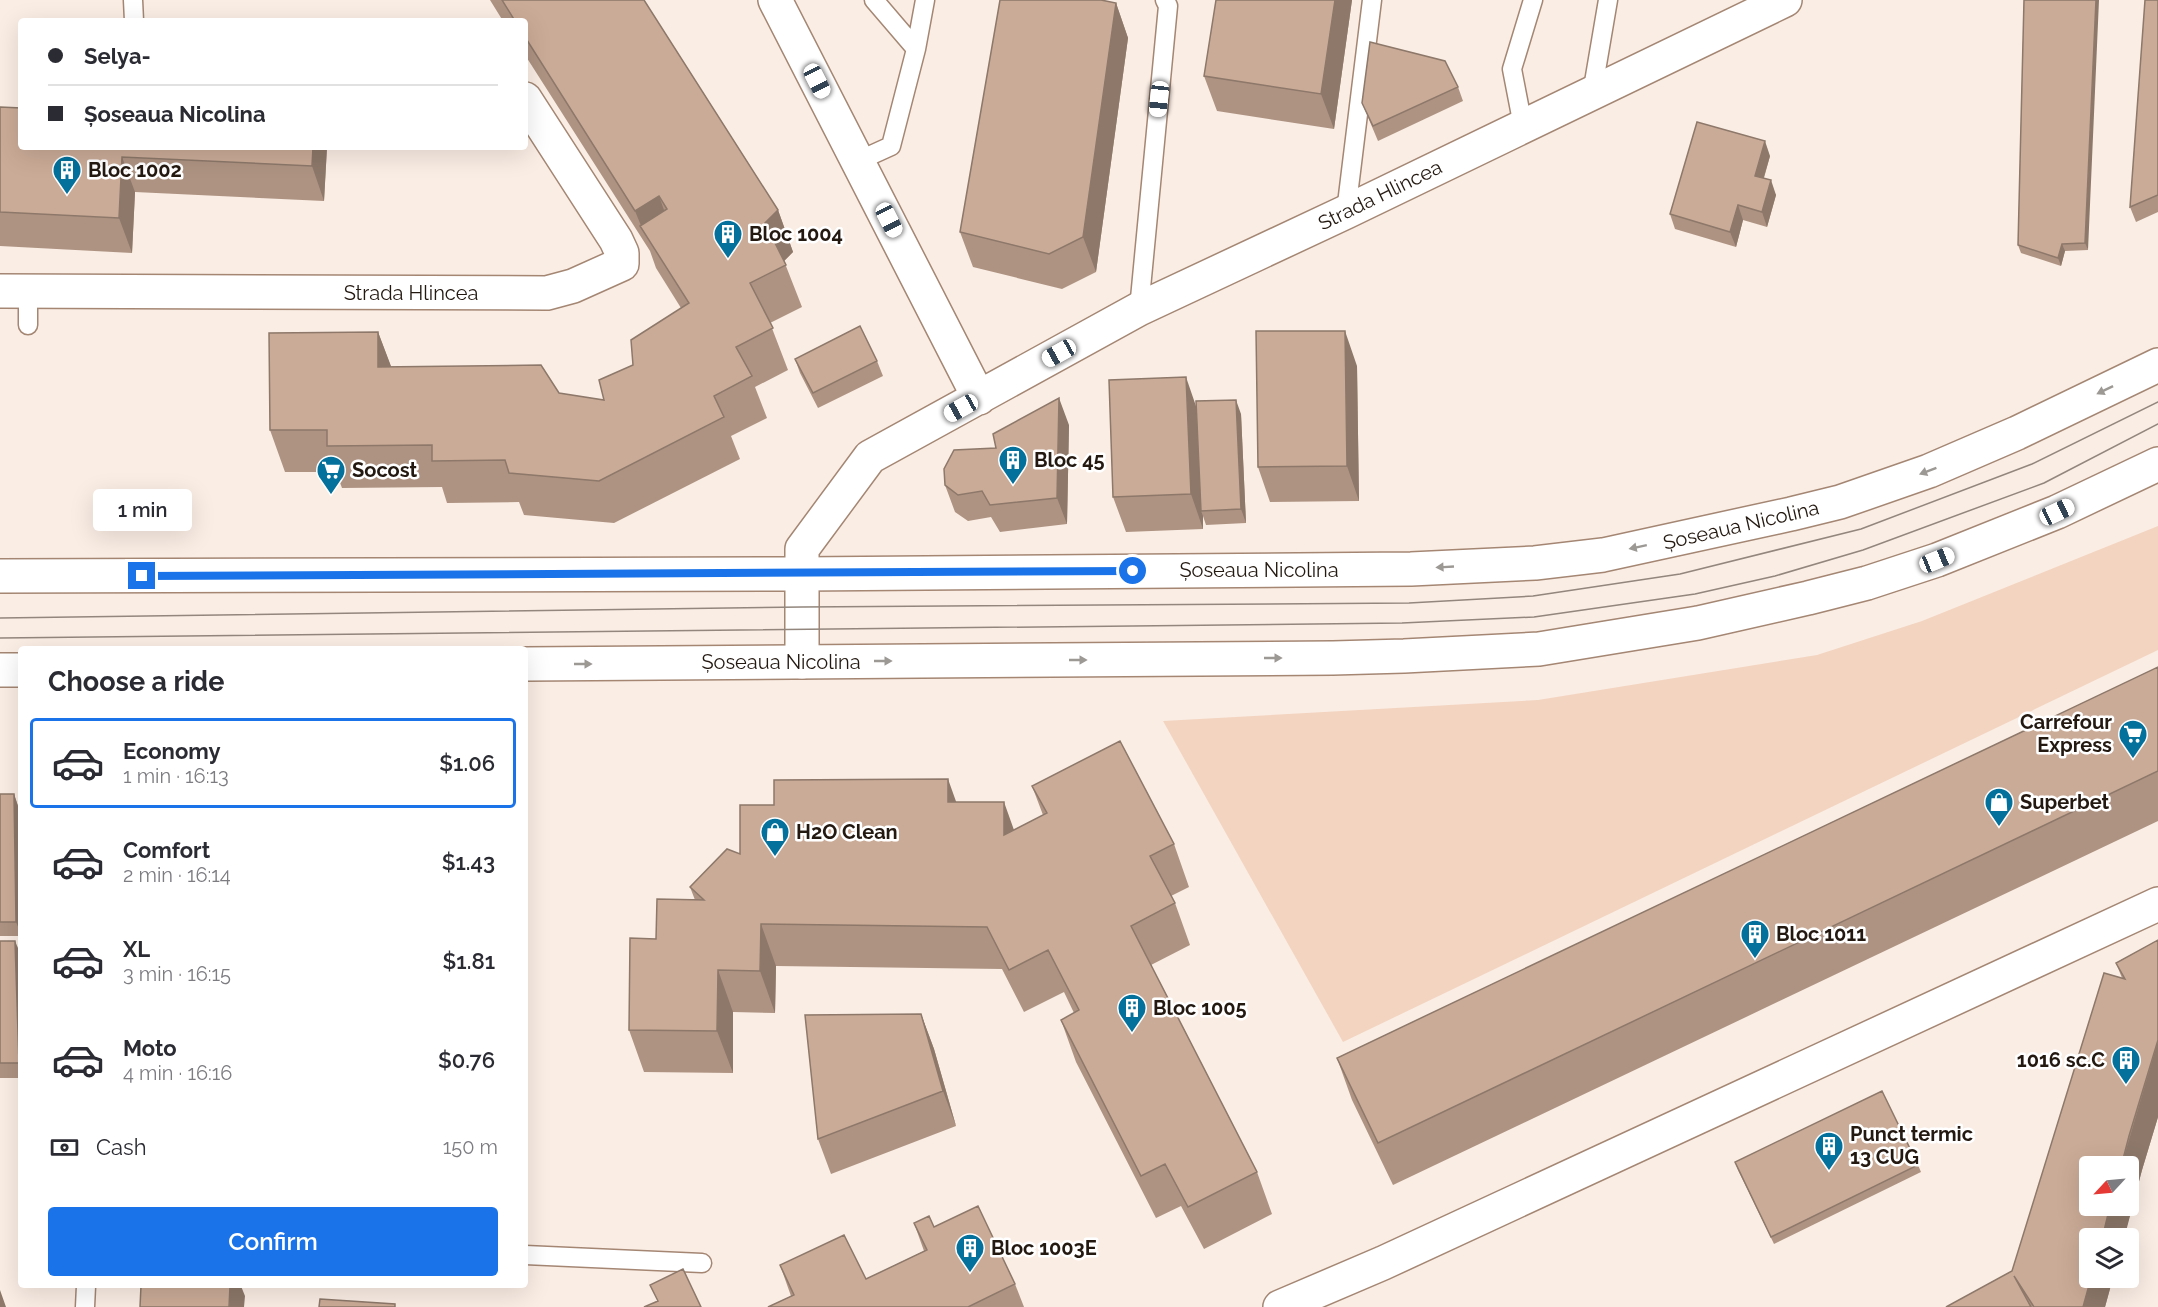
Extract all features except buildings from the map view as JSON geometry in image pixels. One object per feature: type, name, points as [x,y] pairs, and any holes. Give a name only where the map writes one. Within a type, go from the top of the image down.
[{"type":"main road","points":[[775,0],[979,398]]},
{"type":"main road","name":"Strada Hlincea","points":[[802,662],[802,549],[870,457],[1139,309],[1346,212],[1785,0]]},
{"type":"main road","name":"Strada Hlincea","points":[[14,291],[547,293],[573,286],[622,264],[622,253],[528,104]]},
{"type":"main road","name":"Șoseaua Nicolina","points":[[0,576],[802,574],[1411,569],[1535,563],[1603,555],[1840,502],[1929,471],[2017,433],[2158,365]]},
{"type":"main road","name":"Șoseaua Nicolina","points":[[528,664],[1381,657],[1539,649],[1698,623],[1867,583],[1937,560],[2057,512],[2158,464]]},
{"type":"main road","points":[[0,670],[18,670]]},
{"type":"main road","points":[[1280,1307],[1394,1258],[2158,904]]},
{"type":"lane","points":[[133,0],[134,18]]},
{"type":"lane","points":[[874,0],[916,49]]},
{"type":"lane","points":[[858,161],[891,146],[916,49],[925,0]]},
{"type":"lane","points":[[1139,309],[1168,6],[1165,0]]},
{"type":"lane","points":[[1346,212],[1372,0]]},
{"type":"lane","points":[[1523,126],[1512,69],[1533,0]]},
{"type":"lane","points":[[1592,94],[1608,0]]},
{"type":"lane","points":[[14,291],[28,325]]},
{"type":"lane","points":[[528,1255],[702,1263]]},
{"type":"lane","points":[[85,1307],[86,1288]]},
{"type":"shaded area","points":[[2158,526],[2158,650],[1343,1042],[1163,721],[1538,700],[1817,655],[1922,621]]},
{"type":"tram line","points":[[0,618],[802,607],[1409,603],[1533,596],[1680,574],[1861,529],[2032,464],[2158,402]]},
{"type":"tram line","points":[[0,638],[1402,623],[1534,617],[1695,594],[1775,576],[1863,550],[2044,483],[2158,424]]},
{"type":"place","name":"Bloc 1002","points":[[67,196]]},
{"type":"place","name":"Bloc 1004","points":[[728,260]]},
{"type":"place","name":"Bloc 45","points":[[1013,486]]},
{"type":"place","name":"Socost","points":[[331,496]]},
{"type":"place","name":"Carrefour Express","points":[[2133,760]]},
{"type":"place","name":"Superbet","points":[[1999,828]]},
{"type":"place","name":"H2O Clean","points":[[775,858]]},
{"type":"place","name":"Bloc 1011","points":[[1755,960]]},
{"type":"place","name":"Bloc 1005","points":[[1132,1034]]},
{"type":"place","name":"1016 sc.C","points":[[2126,1086]]},
{"type":"place","name":"Punct termic 13 CUG","points":[[1829,1172]]},
{"type":"place","name":"Bloc 1003E","points":[[970,1274]]},
{"type":"route","points":[[142,576],[1133,571]]}]
